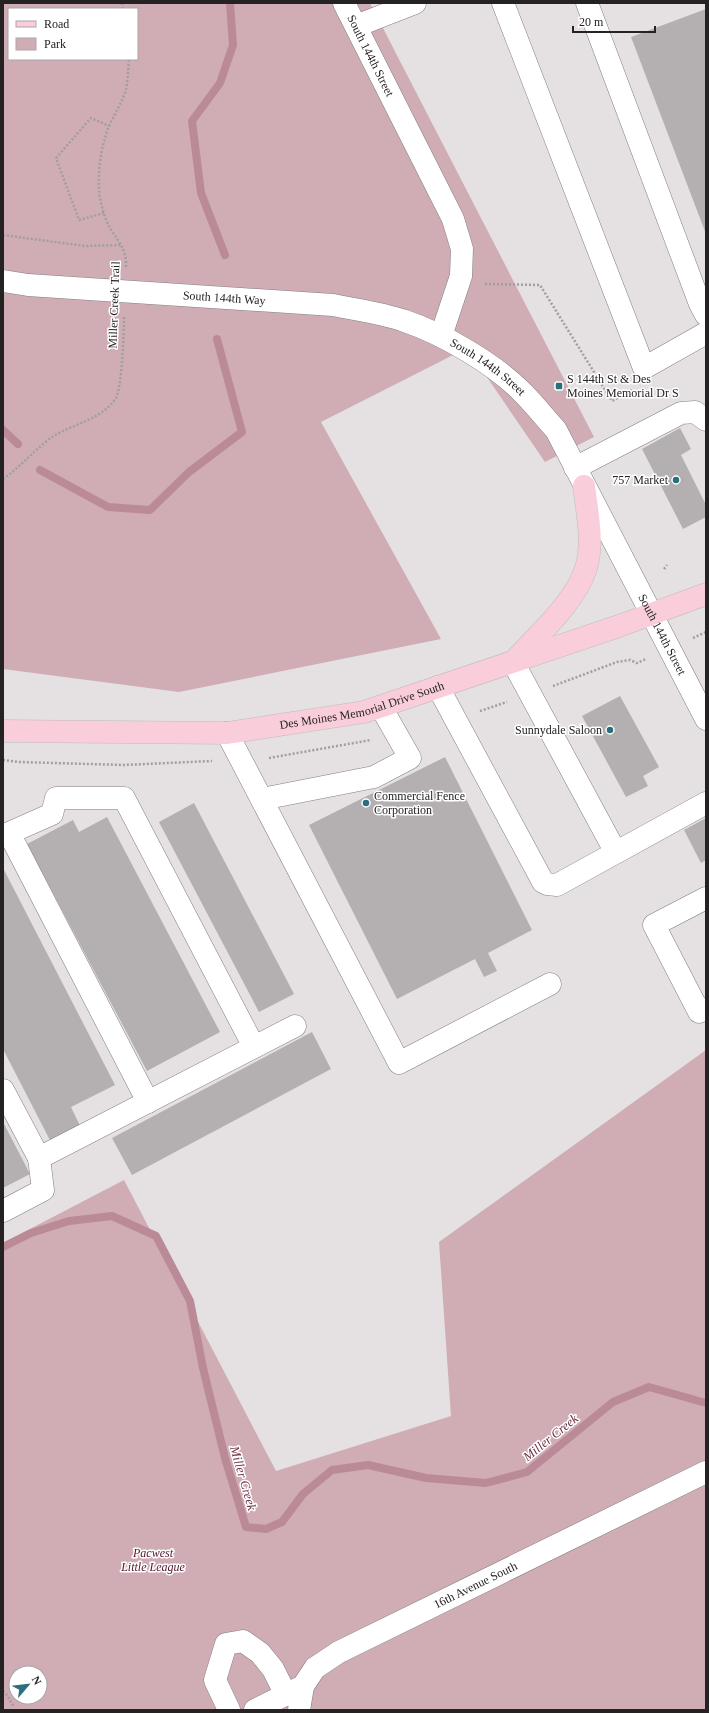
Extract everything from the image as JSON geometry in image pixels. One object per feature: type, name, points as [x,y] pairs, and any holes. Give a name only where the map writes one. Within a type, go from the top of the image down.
[{"type":"main road","points":[[513,662],[560,613],[577,586],[586,568],[590,542],[580,477]]},
{"type":"main road","name":"Des Moines Memorial Drive South","points":[[3,731],[227,733],[364,712],[652,615],[706,594]]},
{"type":"street","name":"South 144th Street","points":[[344,3],[453,219],[462,249],[462,276],[441,336],[488,364],[522,392],[556,430],[706,719]]},
{"type":"street","points":[[356,26],[415,3]]},
{"type":"street","points":[[503,3],[644,368],[706,333]]},
{"type":"street","points":[[587,3],[700,304],[706,315]]},
{"type":"street","name":"South 144th Way","points":[[3,281],[28,285],[333,305],[372,312],[405,321],[441,336]]},
{"type":"street","points":[[580,477],[681,413],[695,412],[706,420]]},
{"type":"street","points":[[513,662],[615,852]]},
{"type":"street","points":[[438,687],[543,882],[547,884],[557,885],[706,802]]},
{"type":"street","points":[[262,799],[374,777],[410,758],[381,707]]},
{"type":"street","points":[[227,733],[398,1063],[550,984]]},
{"type":"street","points":[[148,1102],[6,834],[52,814],[56,798],[124,798],[254,1047]]},
{"type":"street","points":[[706,898],[654,925],[699,1012],[706,1009]]},
{"type":"street","points":[[39,1158],[295,1026]]},
{"type":"street","points":[[3,1090],[39,1158],[43,1190],[3,1211]]},
{"type":"street","name":"16th Avenue South","points":[[296,1697],[315,1668],[339,1652],[706,1472]]},
{"type":"street","points":[[229,1710],[215,1680],[226,1644],[243,1641],[260,1653],[296,1697],[255,1710]]},
{"type":"path","name":"Miller Creek Trail","points":[[3,479],[50,439],[75,424],[92,419],[104,411],[116,397],[123,338],[126,260],[122,245],[110,228],[104,213],[99,191],[102,146],[109,126],[125,92],[129,60]]},
{"type":"path","points":[[104,213],[79,220],[56,158],[91,118],[109,126]]},
{"type":"path","points":[[3,235],[85,246],[122,245]]},
{"type":"path","points":[[483,284],[540,285],[612,401],[633,390]]},
{"type":"path","points":[[664,569],[667,565]]},
{"type":"path","points":[[3,1691],[14,1707]]},
{"type":"green space","points":[[3,3],[370,3],[594,437],[545,462],[467,348],[321,422],[441,639],[179,692],[3,669]]},
{"type":"green space","name":"Pacwest Little League","points":[[706,1050],[706,1710],[3,1710],[3,1243],[124,1180],[276,1471],[451,1416],[439,1242]]},
{"type":"building","points":[[706,9],[706,234],[631,37]]},
{"type":"building","name":"757 Market","points":[[680,428],[691,449],[681,455],[706,505],[706,517],[683,529],[642,449]]},
{"type":"building","points":[[620,696],[659,767],[643,776],[648,786],[626,797],[582,716]]},
{"type":"building","points":[[445,757],[532,930],[488,953],[497,971],[484,977],[475,959],[397,999],[309,825]]},
{"type":"building","points":[[194,803],[294,994],[259,1012],[159,822]]},
{"type":"building","points":[[107,817],[220,1032],[147,1071],[27,844],[73,820],[79,832]]},
{"type":"building","points":[[706,818],[706,860],[701,863],[684,830]]},
{"type":"building","points":[[3,868],[115,1085],[71,1107],[83,1132],[54,1148],[3,1049]]},
{"type":"building","points":[[312,1032],[331,1069],[132,1175],[112,1138]]},
{"type":"building","points":[[3,1122],[30,1174],[3,1188]]},
{"type":"waterway","points":[[225,255],[201,193],[192,121],[220,83],[233,45],[230,3]]},
{"type":"waterway","points":[[40,470],[108,507],[150,510],[189,472],[242,432],[217,339]]},
{"type":"waterway","name":"Miller Creek","points":[[3,430],[18,444]]},
{"type":"waterway","name":"Miller Creek","points":[[3,1247],[31,1233],[69,1221],[112,1216],[156,1236],[190,1301],[203,1368],[225,1458],[246,1527],[266,1529],[282,1522],[303,1494],[332,1470],[368,1465],[426,1478],[486,1483],[527,1472],[613,1402],[649,1387],[706,1403]]},
{"type":"place","name":"S 144th St & Des Moines Memorial Dr S","points":[[559,386]]},
{"type":"place","name":"757 Market","points":[[676,480]]},
{"type":"place","name":"Sunnydale Saloon","points":[[610,730]]},
{"type":"place","name":"Commercial Fence Corporation","points":[[366,803]]}]
